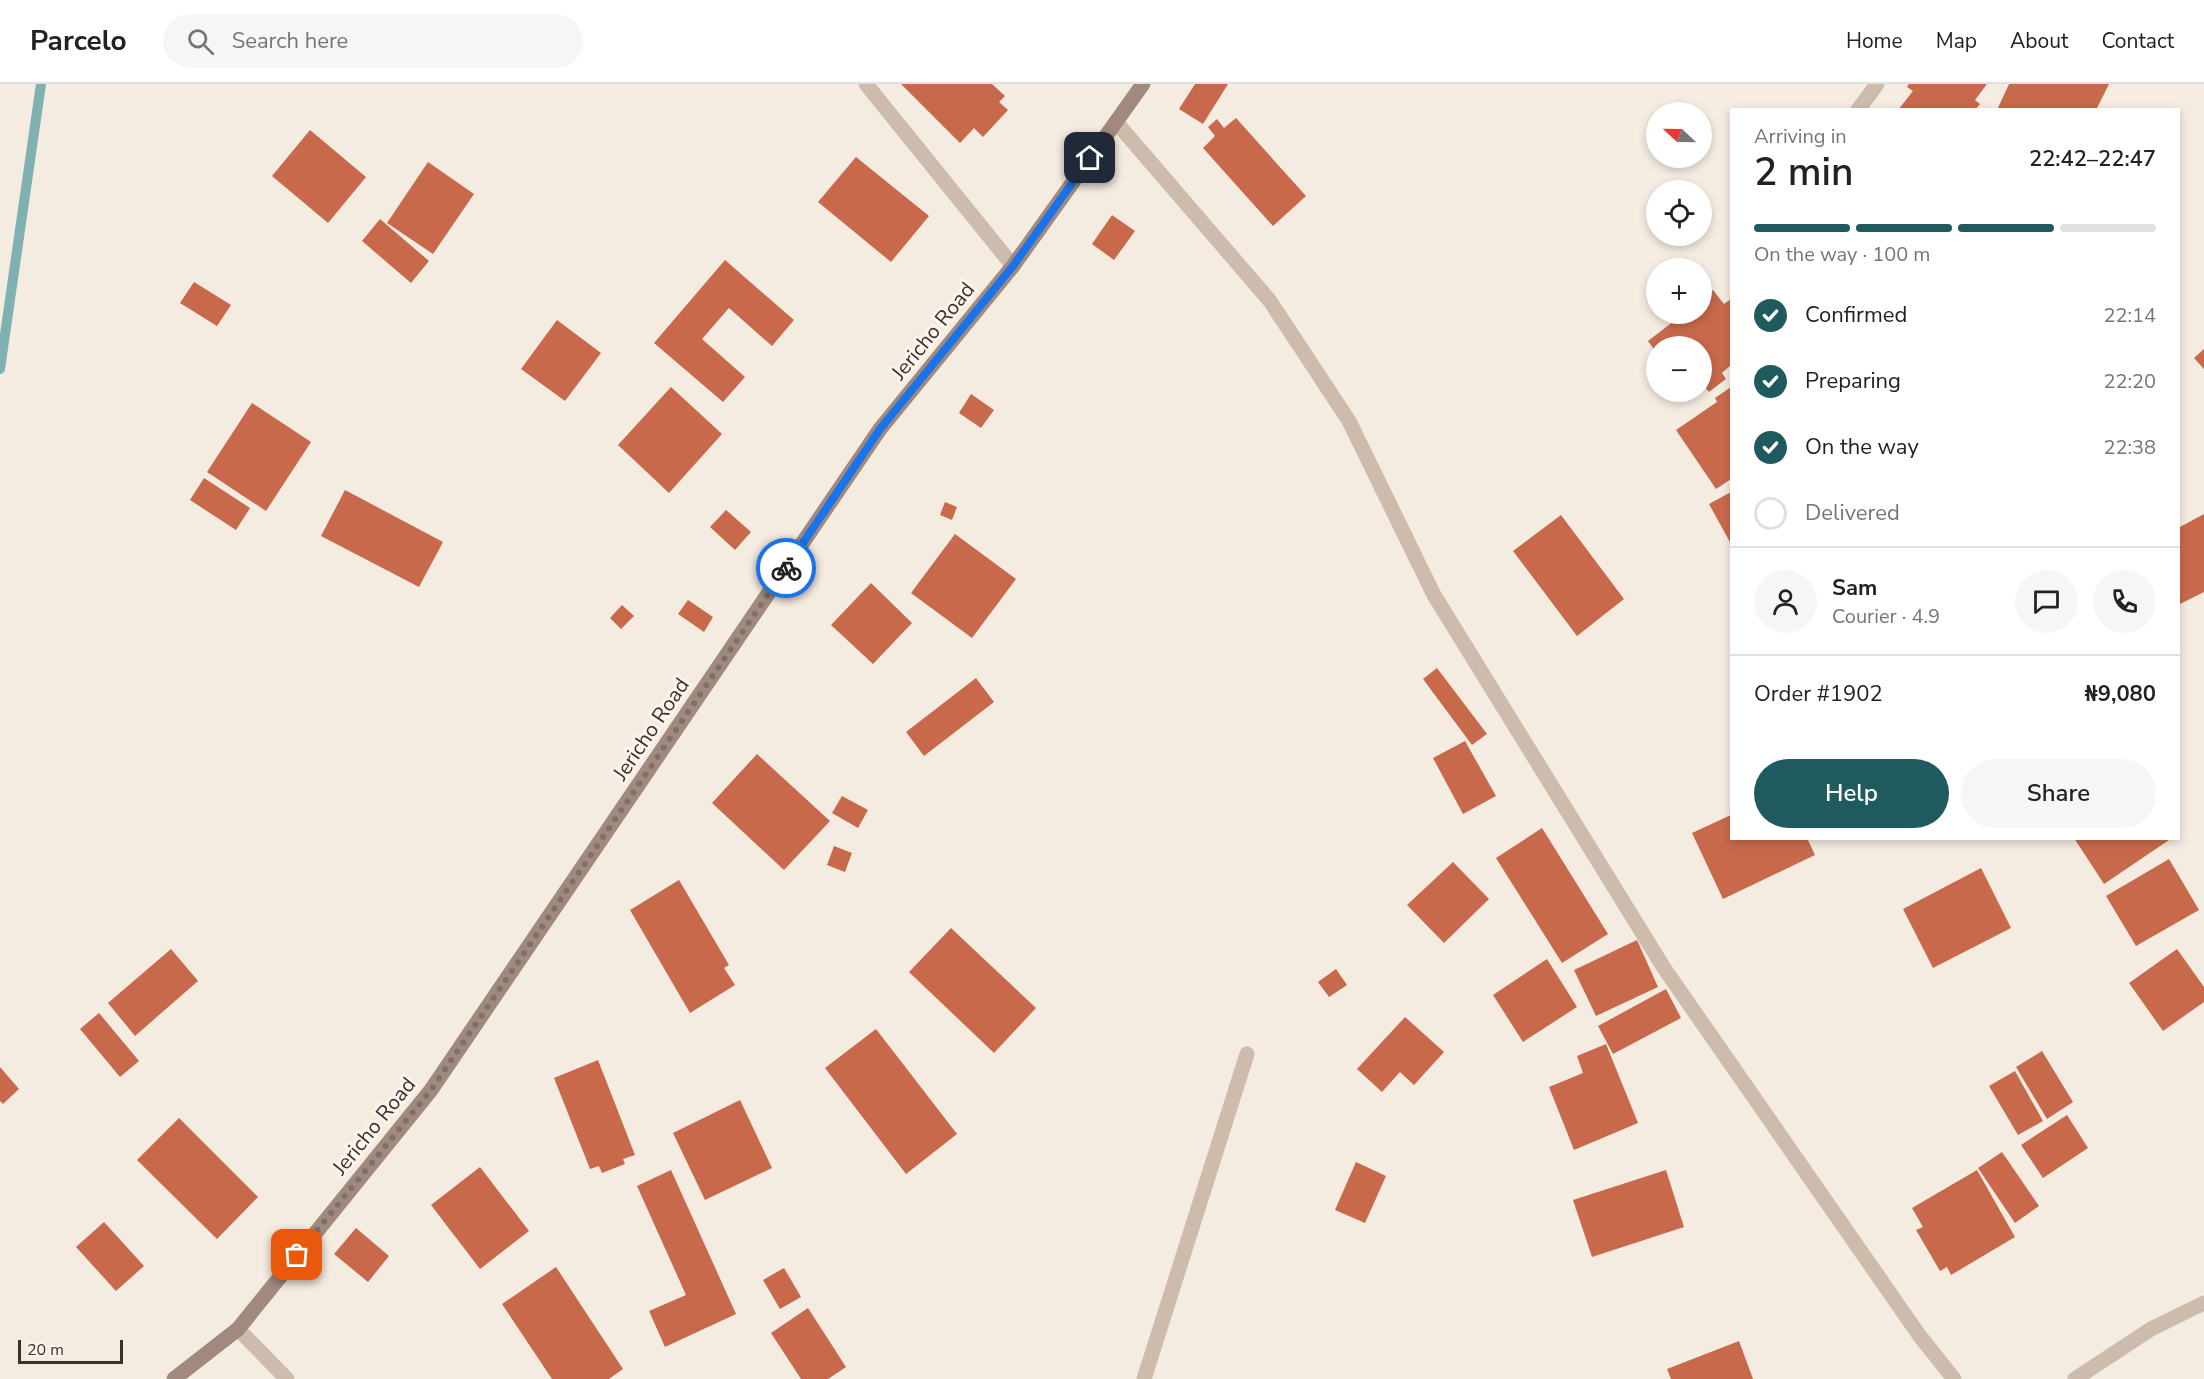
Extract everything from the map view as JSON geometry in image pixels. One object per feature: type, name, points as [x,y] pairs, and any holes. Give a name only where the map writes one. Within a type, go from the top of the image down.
[{"type":"street","points":[[866,84],[1013,266]]},
{"type":"street","name":"Jericho Road","points":[[174,1379],[238,1329],[431,1090],[880,429],[1013,266],[1143,84]]},
{"type":"street","points":[[1859,108],[1877,84]]},
{"type":"street","points":[[1116,122],[1270,301],[1349,421],[1434,595],[1664,968],[1919,1335],[1954,1379]]},
{"type":"street","points":[[1144,1379],[1247,1054]]},
{"type":"street","points":[[2075,1379],[2151,1329],[2204,1303]]},
{"type":"street","points":[[238,1329],[287,1379]]},
{"type":"building","points":[[901,84],[992,84],[1005,96],[999,102],[1008,110],[983,137],[974,128],[960,143]]},
{"type":"building","points":[[1195,84],[1228,84],[1203,124],[1179,109]]},
{"type":"building","points":[[1909,84],[1987,84],[1975,100],[1980,104],[1977,108],[1900,108],[1913,91],[1907,87]]},
{"type":"building","points":[[2009,84],[2109,84],[2097,108],[1998,108]]},
{"type":"building","points":[[1236,118],[1306,196],[1273,226],[1203,148],[1215,136],[1208,127],[1217,119],[1224,128]]},
{"type":"building","points":[[310,130],[366,177],[328,223],[272,176]]},
{"type":"building","points":[[856,157],[929,216],[891,262],[818,202]]},
{"type":"building","points":[[428,162],[474,194],[433,254],[387,223]]},
{"type":"building","points":[[1112,215],[1135,231],[1114,260],[1092,244]]},
{"type":"building","points":[[380,219],[429,261],[411,283],[362,241]]},
{"type":"building","points":[[725,260],[794,320],[772,346],[729,308],[702,339],[745,377],[723,402],[654,343]]},
{"type":"building","points":[[194,282],[231,305],[217,326],[180,303]]},
{"type":"building","points":[[1713,290],[1724,304],[1730,300],[1730,366],[1722,373],[1726,379],[1712,390],[1712,336],[1654,336],[1670,324],[1712,324]]},
{"type":"building","points":[[557,320],[601,353],[565,401],[521,369]]},
{"type":"building","points":[[2204,349],[2204,369],[2194,358]]},
{"type":"building","points":[[671,387],[722,434],[669,493],[618,445]]},
{"type":"building","points":[[1730,388],[1730,480],[1716,489],[1676,430],[1717,402],[1715,398]]},
{"type":"building","points":[[971,394],[994,410],[981,428],[959,413]]},
{"type":"building","points":[[252,403],[311,442],[266,511],[207,472]]},
{"type":"building","points":[[204,478],[250,508],[236,530],[190,500]]},
{"type":"building","points":[[345,490],[443,542],[419,587],[321,536]]},
{"type":"building","points":[[1730,493],[1730,542],[1709,504]]},
{"type":"building","points":[[945,502],[957,507],[952,520],[940,515]]},
{"type":"building","points":[[726,510],[751,532],[735,550],[710,527]]},
{"type":"building","points":[[2204,514],[2204,592],[2180,604],[2180,527]]},
{"type":"building","points":[[1561,515],[1624,599],[1577,636],[1513,551]]},
{"type":"building","points":[[955,534],[1016,579],[972,638],[911,593]]},
{"type":"building","points":[[871,583],[912,623],[873,664],[831,625]]},
{"type":"building","points":[[688,600],[713,617],[704,632],[678,614]]},
{"type":"building","points":[[622,605],[634,616],[621,629],[610,618]]},
{"type":"building","points":[[1437,668],[1487,734],[1472,745],[1423,679]]},
{"type":"building","points":[[976,678],[994,702],[924,756],[906,732]]},
{"type":"building","points":[[1465,741],[1496,796],[1463,814],[1433,758]]},
{"type":"building","points":[[757,754],[830,821],[784,870],[712,803]]},
{"type":"building","points":[[842,796],[868,810],[858,828],[832,813]]},
{"type":"building","points":[[1730,815],[1730,840],[1808,840],[1815,855],[1723,899],[1692,833]]},
{"type":"building","points":[[1542,828],[1608,934],[1562,963],[1496,858]]},
{"type":"building","points":[[2075,840],[2169,840],[2104,884]]},
{"type":"building","points":[[834,846],[852,853],[845,872],[827,865]]},
{"type":"building","points":[[2169,859],[2199,910],[2136,946],[2106,896]]},
{"type":"building","points":[[1453,862],[1489,899],[1444,943],[1407,905]]},
{"type":"building","points":[[1981,868],[2011,928],[1933,968],[1903,909]]},
{"type":"building","points":[[679,880],[729,965],[724,968],[735,985],[690,1013],[630,910]]},
{"type":"building","points":[[951,928],[1036,1008],[994,1053],[909,972]]},
{"type":"building","points":[[1637,940],[1658,987],[1596,1016],[1574,970]]},
{"type":"building","points":[[171,949],[198,981],[135,1036],[108,1003]]},
{"type":"building","points":[[2177,949],[2204,987],[2204,1002],[2163,1031],[2129,983]]},
{"type":"building","points":[[1547,959],[1577,1007],[1523,1042],[1493,995]]},
{"type":"building","points":[[1336,969],[1347,985],[1329,997],[1318,982]]},
{"type":"building","points":[[1666,989],[1681,1018],[1613,1054],[1598,1026]]},
{"type":"building","points":[[99,1013],[139,1061],[120,1077],[80,1029]]},
{"type":"building","points":[[1405,1017],[1444,1052],[1414,1085],[1400,1072],[1382,1092],[1357,1069]]},
{"type":"building","points":[[876,1029],[957,1134],[906,1174],[825,1068]]},
{"type":"building","points":[[1606,1044],[1638,1123],[1574,1150],[1549,1087],[1583,1073],[1577,1056]]},
{"type":"building","points":[[2042,1051],[2073,1102],[2047,1119],[2016,1067]]},
{"type":"building","points":[[598,1060],[635,1155],[623,1159],[625,1164],[602,1173],[599,1166],[590,1169],[554,1078]]},
{"type":"building","points":[[0,1067],[19,1089],[3,1104],[0,1101]]},
{"type":"building","points":[[2015,1071],[2043,1121],[2018,1135],[1989,1086]]},
{"type":"building","points":[[740,1100],[772,1168],[705,1200],[673,1133]]},
{"type":"building","points":[[2067,1115],[2088,1148],[2043,1178],[2021,1145]]},
{"type":"building","points":[[179,1118],[258,1197],[217,1239],[137,1160]]},
{"type":"building","points":[[2002,1152],[2039,1206],[2015,1223],[1978,1168]]},
{"type":"building","points":[[1356,1162],[1386,1176],[1365,1223],[1335,1210]]},
{"type":"building","points":[[480,1167],[529,1231],[480,1269],[431,1205]]},
{"type":"building","points":[[671,1170],[736,1314],[665,1347],[649,1311],[686,1295],[637,1186]]},
{"type":"building","points":[[1666,1170],[1684,1227],[1592,1257],[1573,1200]]},
{"type":"building","points":[[1977,1170],[2015,1237],[1951,1275],[1947,1267],[1940,1271],[1916,1230],[1923,1227],[1912,1208]]},
{"type":"building","points":[[104,1222],[144,1266],[116,1291],[76,1247]]},
{"type":"building","points":[[356,1228],[389,1256],[368,1282],[334,1254]]},
{"type":"building","points":[[556,1267],[623,1369],[609,1379],[552,1379],[502,1304]]},
{"type":"building","points":[[784,1268],[801,1297],[780,1309],[763,1280]]},
{"type":"building","points":[[808,1308],[846,1367],[828,1379],[801,1379],[771,1333]]},
{"type":"building","points":[[1739,1341],[1753,1379],[1671,1379],[1667,1369]]},
{"type":"waterway","points":[[0,369],[41,84]]},
{"type":"way so far","points":[[297,1255],[431,1090],[786,568]]},
{"type":"route","points":[[786,568],[880,429],[1013,266],[1090,158]]}]
